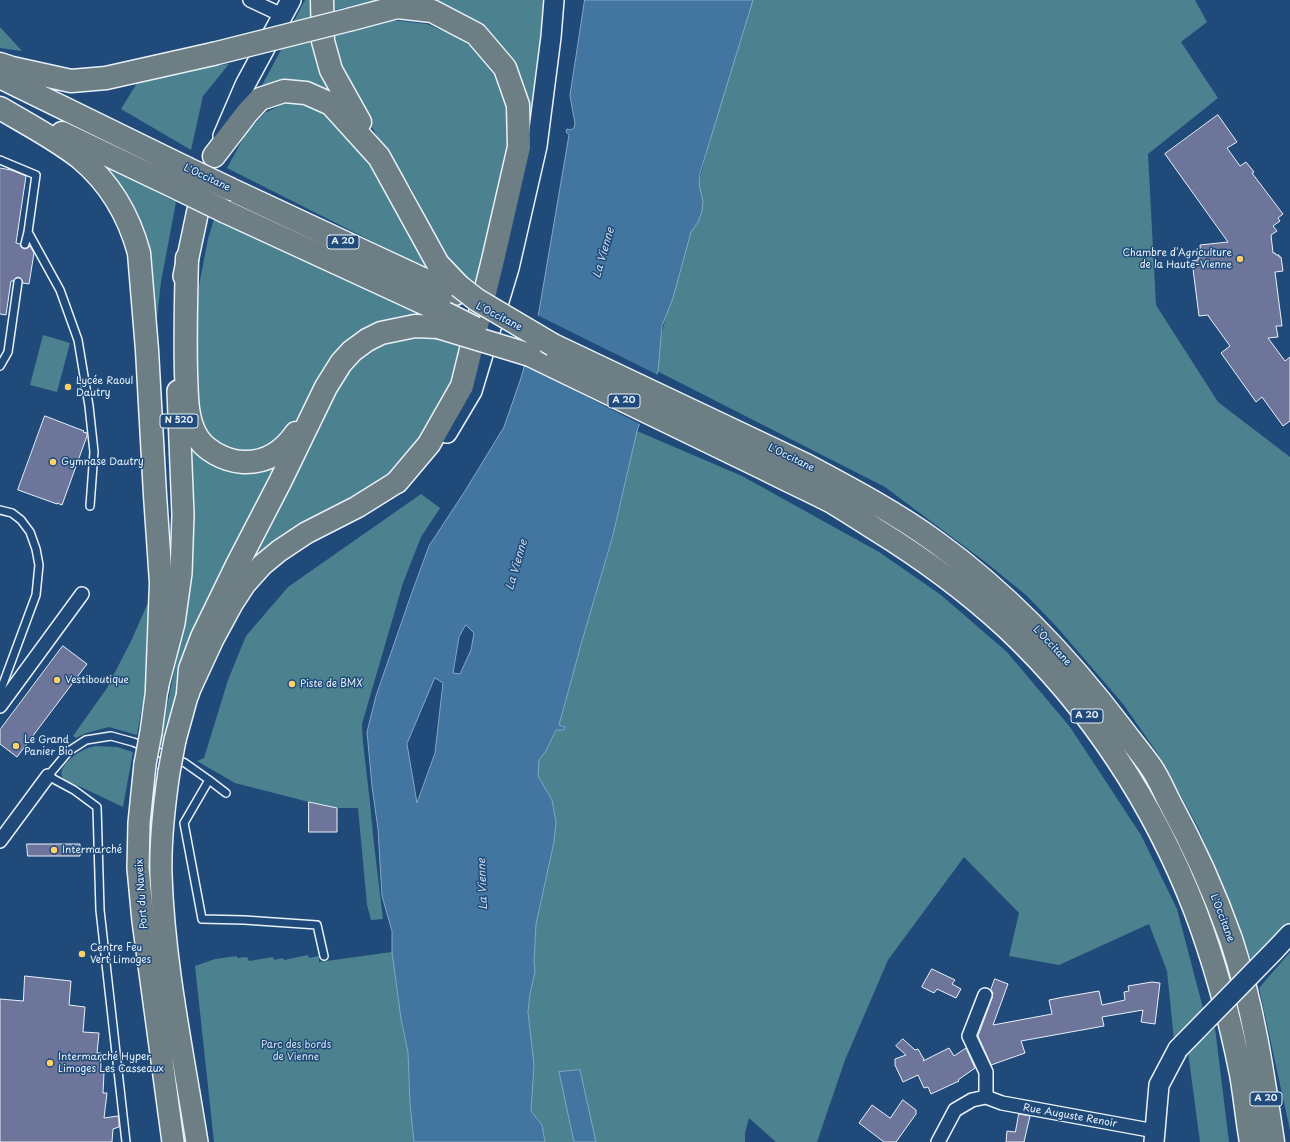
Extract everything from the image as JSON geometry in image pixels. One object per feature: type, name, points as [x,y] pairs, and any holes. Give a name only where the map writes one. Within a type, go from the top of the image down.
[{"type":"highway","points":[[188,693],[190,669],[202,637],[331,377],[352,351],[367,340],[381,332],[407,327],[450,305],[438,264],[331,70],[323,40],[322,0]]},
{"type":"highway","points":[[0,64],[12,68],[71,80],[106,78],[213,54],[397,7],[432,11],[476,34],[505,68],[518,105],[519,147],[462,386],[429,444],[397,482]]},
{"type":"highway","name":"L'Occitane","points":[[0,77],[230,189],[450,305],[530,355],[722,436],[806,465],[847,486],[889,511],[935,542],[976,573],[1032,625],[1070,664],[1104,704],[1152,768],[1186,831],[1215,897],[1231,941],[1250,1008],[1260,1056],[1273,1142]]},
{"type":"highway","points":[[214,156],[247,113],[260,99],[284,91],[306,93],[331,104],[379,157]]},
{"type":"highway","name":"A 20","points":[[0,102],[226,212],[450,305]]},
{"type":"highway","points":[[0,108],[71,151],[92,169],[121,207],[136,242],[147,350],[161,583],[157,688]]},
{"type":"highway","points":[[187,258],[185,331],[188,404],[193,428],[203,444],[213,452],[229,460],[247,462],[265,459],[282,450],[316,408]]},
{"type":"highway","name":"L'Occitane","points":[[450,305],[476,300],[554,345],[722,436],[833,503],[904,547],[967,594],[1006,628],[1059,682],[1115,756],[1139,793],[1165,842],[1195,911],[1214,968],[1229,1022],[1241,1076],[1250,1142]]},
{"type":"main road","points":[[397,482],[436,452],[472,391],[509,268],[537,146],[551,37],[554,0]]},
{"type":"main road","points":[[214,156],[245,85],[287,8]]},
{"type":"main road","name":"N 520","points":[[157,688],[174,623],[181,573],[182,515],[176,361],[179,308],[187,258],[198,210],[214,156]]},
{"type":"main road","name":"Port du Naveix","points":[[197,1142],[165,935],[161,874],[163,819],[169,772],[175,740],[188,693],[213,639],[232,604],[245,584],[262,565],[279,551],[306,533],[357,507],[397,482]]},
{"type":"main road","name":"Port du Naveix","points":[[157,688],[145,764],[139,823],[138,868],[143,921],[173,1142]]},
{"type":"main road","points":[[1154,1137],[1159,1085],[1178,1049],[1290,934]]},
{"type":"street","points":[[250,0],[287,8]]},
{"type":"street","points":[[0,706],[82,594]]},
{"type":"street","points":[[0,841],[48,776]]},
{"type":"street","points":[[938,1142],[955,1110],[972,1100],[986,1097],[986,1072],[969,1036],[985,995]]},
{"type":"street","name":"Rue Auguste Renoir","points":[[986,1097],[1002,1103],[1154,1137]]},
{"type":"lane","points":[[0,160],[36,175],[25,244]]},
{"type":"lane","points":[[28,232],[60,290],[78,340],[89,406],[94,452],[90,506]]},
{"type":"lane","points":[[0,366],[8,352],[18,282]]},
{"type":"lane","points":[[0,510],[12,513],[21,520],[30,532],[36,549],[39,565],[36,595],[0,692]]},
{"type":"lane","points":[[126,1142],[100,910],[96,808],[74,790],[48,776],[69,751],[86,740],[111,736],[133,742],[185,763],[226,793]]},
{"type":"lane","points":[[209,780],[184,823],[202,919],[317,925],[324,956]]},
{"type":"green space","points":[[305,0],[317,0],[316,17],[293,23]]},
{"type":"green space","points":[[331,0],[548,0],[530,150],[496,43],[463,14],[427,3],[394,1],[364,4],[328,11]]},
{"type":"green space","points":[[744,0],[1195,0],[1207,22],[1181,42],[1218,98],[1148,154],[1156,305],[1218,402],[1290,457],[1290,925],[1253,964],[1199,829],[1156,751],[1123,704],[1057,627],[1026,595],[984,561],[885,487],[653,369]]},
{"type":"green space","points":[[391,20],[427,24],[453,35],[474,48],[494,71],[504,91],[511,115],[514,150],[478,285],[464,277],[446,258],[411,188],[392,162],[337,67],[328,33]]},
{"type":"green space","points":[[0,27],[22,51],[0,48]]},
{"type":"green space","points":[[313,37],[339,98],[259,91],[283,46]]},
{"type":"green space","points":[[229,64],[203,96],[191,150],[121,109],[142,75]]},
{"type":"green space","points":[[289,101],[313,106],[339,123],[365,157],[428,264],[425,268],[227,168],[246,133],[265,113]]},
{"type":"green space","points":[[94,160],[176,202],[161,282],[157,317],[155,358],[146,272]]},
{"type":"green space","points":[[214,219],[281,248],[435,321],[415,320],[317,382],[292,432],[264,454],[218,449],[196,419],[195,306],[208,239]]},
{"type":"green space","points":[[412,332],[466,345],[436,423],[396,468],[358,494],[285,533],[248,566],[335,384],[367,349]]},
{"type":"green space","points":[[43,335],[70,343],[57,392],[30,385]]},
{"type":"green space","points":[[637,431],[742,476],[879,552],[941,595],[1007,652],[1070,727],[1141,835],[1177,909],[1204,1012],[1174,1040],[1167,971],[1149,924],[1059,965],[1009,956],[1019,913],[964,857],[888,960],[845,1060],[817,1142],[776,1142],[749,1118],[745,1133],[745,1142],[596,1142],[579,1070],[560,1072],[574,1142],[545,1142],[542,1125],[531,1111],[534,1065],[528,1012],[535,972],[534,961],[536,924],[554,842],[556,822],[552,800],[538,776],[539,760],[546,751],[559,725],[613,535]]},
{"type":"green space","points":[[187,442],[216,466],[228,471],[256,472],[282,461],[182,675],[163,746],[159,745],[181,638],[192,556],[191,499]]},
{"type":"green space","points":[[421,494],[440,508],[421,537],[403,583],[362,724],[383,919],[371,920],[367,905],[358,808],[337,808],[235,783],[197,761],[204,758],[228,680],[246,636],[288,587]]},
{"type":"green space","points":[[151,596],[148,674],[137,735],[109,727],[86,733],[76,738],[73,736],[107,688],[132,639]]},
{"type":"green space","points":[[96,746],[117,747],[133,752],[123,807],[64,779],[62,775],[64,766],[72,757],[88,748]]},
{"type":"green space","name":"Parc des bords de Vienne","points":[[392,952],[401,1019],[408,1052],[410,1104],[414,1142],[214,1142],[195,966],[215,959],[237,956],[237,958],[247,957],[249,961],[273,957],[274,960],[283,958],[284,960],[308,955],[309,958],[319,956],[319,962]]},
{"type":"green space","points":[[1290,952],[1290,1130],[1259,988]]},
{"type":"green space","points":[[1215,1028],[1229,1142],[1200,1142],[1188,1052]]},
{"type":"water","name":"La Vienne","points":[[585,0],[753,0],[700,173],[699,185],[703,201],[702,211],[698,222],[691,232],[673,298],[662,326],[658,371],[637,431],[613,535],[559,725],[565,727],[564,730],[556,730],[546,751],[539,760],[538,776],[552,800],[556,822],[554,842],[536,924],[534,961],[535,972],[528,1012],[534,1065],[531,1111],[542,1125],[545,1142],[414,1142],[410,1104],[408,1052],[401,1019],[392,952],[392,931],[382,896],[378,829],[367,732],[376,696],[429,546],[504,427],[521,378],[538,317],[569,135],[566,132],[567,129],[571,130],[574,128],[575,123],[570,96]],"holes":[[[466,625],[474,633],[471,650],[460,674],[453,673],[459,637]],[[435,678],[443,683],[435,753],[417,803],[407,744]]]},
{"type":"water","points":[[580,1070],[596,1142],[574,1142],[559,1072]]},
{"type":"pier","points":[[537,315],[658,375],[642,425],[523,365]]},
{"type":"building","name":"Chambre d'Agriculture de la Haute-Vienne","points":[[1218,115],[1237,142],[1227,148],[1240,166],[1246,162],[1254,172],[1252,173],[1283,214],[1278,218],[1280,221],[1273,226],[1277,231],[1271,235],[1273,253],[1281,257],[1283,271],[1275,272],[1282,326],[1276,326],[1278,337],[1268,338],[1285,361],[1290,357],[1290,421],[1283,426],[1262,397],[1256,402],[1221,353],[1230,346],[1208,315],[1199,316],[1192,261],[1198,260],[1198,257],[1201,257],[1200,245],[1228,242],[1165,154]]},
{"type":"building","points":[[0,168],[11,170],[26,176],[16,243],[20,244],[24,249],[30,246],[34,253],[29,284],[23,283],[19,277],[11,281],[6,315],[0,314]]},
{"type":"building","name":"Gymnase Dautry","points":[[45,416],[87,433],[62,505],[18,490]]},
{"type":"building","points":[[63,646],[87,664],[17,757],[0,744],[0,730]]},
{"type":"building","points":[[309,802],[337,808],[337,832],[309,832]]},
{"type":"building","name":"Intermarché","points":[[27,844],[80,844],[80,856],[28,856]]},
{"type":"building","points":[[932,969],[955,980],[952,984],[961,989],[956,998],[937,989],[934,993],[922,987]]},
{"type":"building","name":"Intermarché Hyper Limoges Les Casseaux","points":[[25,976],[71,981],[69,1005],[85,1007],[83,1032],[99,1033],[97,1053],[101,1053],[100,1072],[104,1073],[103,1093],[107,1093],[104,1118],[118,1116],[119,1120],[119,1127],[113,1129],[112,1142],[0,1142],[0,999],[23,1001]]},
{"type":"building","points":[[995,979],[1008,984],[993,1025],[1052,1014],[1049,1000],[1064,997],[1099,991],[1102,1005],[1125,1000],[1124,992],[1129,991],[1128,986],[1152,982],[1160,983],[1155,1024],[1141,1022],[1143,1010],[1102,1017],[1104,1026],[1021,1041],[1025,1053],[991,1065],[978,1036],[992,998],[993,993],[991,990]]},
{"type":"building","points":[[903,1039],[915,1050],[918,1049],[924,1059],[923,1061],[949,1048],[954,1056],[966,1048],[975,1068],[958,1080],[959,1081],[931,1094],[928,1087],[924,1088],[918,1075],[903,1082],[895,1065],[895,1059],[906,1055],[896,1046]]},
{"type":"building","points":[[903,1100],[916,1110],[916,1114],[896,1142],[884,1142],[859,1123],[872,1105],[890,1118]]},
{"type":"building","points":[[1019,1114],[1030,1116],[1024,1142],[1006,1142],[1007,1131],[1015,1132]]},
{"type":"place","name":"Chambre d'Agriculture de la Haute-Vienne","points":[[1240,259]]},
{"type":"place","name":"Lycée Raoul Dautry","points":[[68,387]]},
{"type":"place","name":"Gymnase Dautry","points":[[53,462]]},
{"type":"place","name":"Vestiboutique","points":[[57,680]]},
{"type":"place","name":"Piste de BMX","points":[[292,684]]},
{"type":"place","name":"Le Grand Panier Bio","points":[[16,746]]},
{"type":"place","name":"Intermarché","points":[[54,850]]},
{"type":"place","name":"Centre Feu Vert Limoges","points":[[82,954]]},
{"type":"place","name":"Intermarché Hyper Limoges Les Casseaux","points":[[50,1063]]}]
